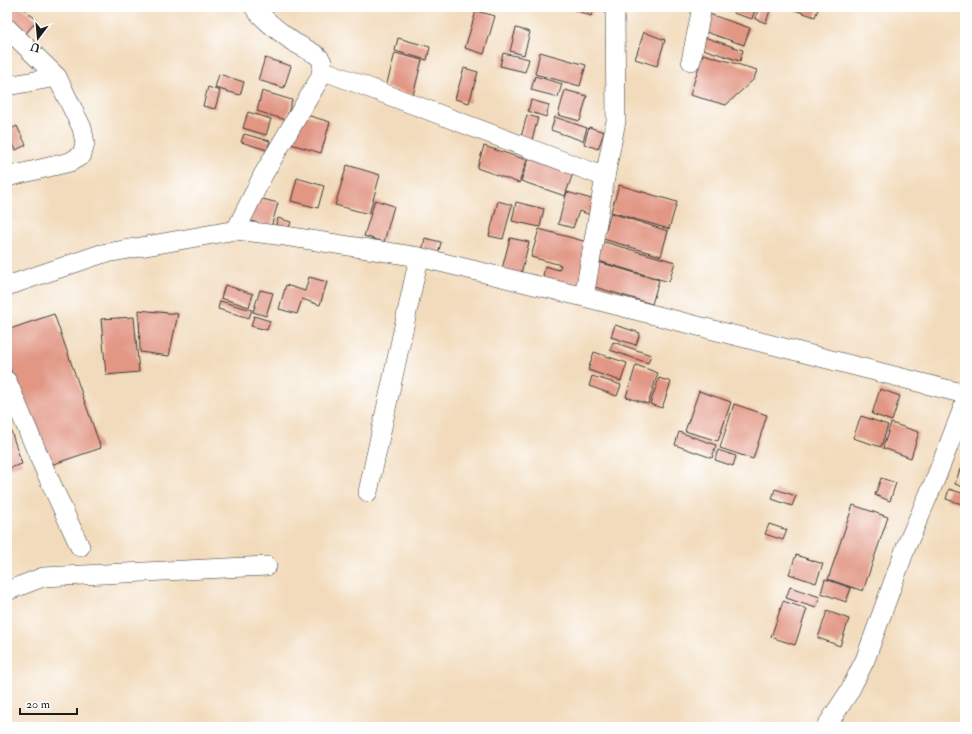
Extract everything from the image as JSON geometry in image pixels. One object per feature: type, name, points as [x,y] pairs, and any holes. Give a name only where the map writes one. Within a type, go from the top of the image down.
[{"type":"street","points":[[236,230],[263,175],[320,78],[322,70],[322,63],[319,57],[292,41],[266,20],[254,7]]},
{"type":"street","points":[[584,297],[616,121],[615,15],[617,7]]},
{"type":"street","points":[[691,61],[702,7]]},
{"type":"street","points":[[7,28],[57,77],[82,128],[85,143],[82,155],[70,162],[7,177]]},
{"type":"street","points":[[322,70],[605,177]]},
{"type":"street","points":[[7,86],[57,77]]},
{"type":"street","points":[[7,286],[100,254],[236,230],[285,236],[419,257],[584,297],[965,394]]},
{"type":"street","points":[[368,492],[419,257]]},
{"type":"street","points":[[7,381],[40,459],[80,546]]},
{"type":"street","points":[[826,727],[849,692],[865,660],[906,547],[935,480],[965,403]]},
{"type":"street","points":[[7,591],[43,577],[267,566]]},
{"type":"building","points":[[7,7],[21,7],[37,20],[24,36],[7,21]]},
{"type":"building","points":[[573,7],[594,7],[591,16],[572,9]]},
{"type":"building","points":[[735,7],[756,7],[752,19],[733,13]]},
{"type":"building","points":[[759,7],[771,7],[766,23],[755,19]]},
{"type":"building","points":[[786,7],[819,7],[815,17]]},
{"type":"building","points":[[476,11],[495,16],[484,54],[465,48]]},
{"type":"building","points":[[706,13],[750,28],[744,45],[700,30]]},
{"type":"building","points":[[516,28],[530,32],[524,55],[510,51]]},
{"type":"building","points":[[644,32],[665,40],[657,66],[635,59]]},
{"type":"building","points":[[701,36],[743,50],[740,61],[697,47]]},
{"type":"building","points":[[398,38],[430,47],[427,60],[395,51]]},
{"type":"building","points":[[540,52],[586,65],[580,86],[535,74]]},
{"type":"building","points":[[395,53],[422,60],[413,95],[386,87]]},
{"type":"building","points":[[503,53],[529,59],[525,72],[500,66]]},
{"type":"building","points":[[703,54],[757,70],[754,79],[726,105],[690,95]]},
{"type":"building","points":[[265,58],[291,66],[284,88],[258,80]]},
{"type":"building","points":[[464,68],[478,72],[469,103],[455,99]]},
{"type":"building","points":[[219,74],[244,82],[240,95],[215,88]]},
{"type":"building","points":[[535,76],[562,84],[558,97],[531,90]]},
{"type":"building","points":[[208,87],[220,91],[215,109],[203,106]]},
{"type":"building","points":[[565,90],[587,96],[580,121],[558,115]]},
{"type":"building","points":[[262,91],[292,100],[286,120],[257,111]]},
{"type":"building","points":[[531,100],[549,105],[546,117],[528,111]]},
{"type":"building","points":[[248,112],[271,119],[266,135],[243,128]]},
{"type":"building","points":[[300,113],[330,122],[321,153],[291,144]]},
{"type":"building","points":[[527,115],[538,118],[532,140],[521,137]]},
{"type":"building","points":[[555,117],[587,128],[583,141],[551,130]]},
{"type":"building","points":[[17,126],[26,145],[16,150],[7,131]]},
{"type":"building","points":[[589,127],[604,132],[598,149],[584,144]]},
{"type":"building","points":[[244,134],[270,141],[267,150],[241,142]]},
{"type":"building","points":[[484,146],[527,160],[519,183],[477,168]]},
{"type":"building","points":[[529,158],[573,173],[565,196],[521,181]]},
{"type":"building","points":[[347,165],[380,175],[369,214],[335,205]]},
{"type":"building","points":[[297,178],[324,186],[318,208],[291,201]]},
{"type":"building","points":[[619,185],[677,202],[669,229],[611,212]]},
{"type":"building","points":[[567,192],[595,200],[591,215],[579,211],[573,228],[558,224]]},
{"type":"building","points":[[255,197],[278,203],[271,227],[248,220]]},
{"type":"building","points":[[375,200],[394,206],[384,242],[364,236]]},
{"type":"building","points":[[498,201],[512,205],[503,239],[489,236]]},
{"type":"building","points":[[516,202],[544,209],[540,227],[512,221]]},
{"type":"building","points":[[611,213],[668,231],[661,256],[603,239]]},
{"type":"building","points":[[278,218],[291,222],[287,234],[275,230]]},
{"type":"building","points":[[539,229],[591,243],[578,291],[542,282],[545,266],[559,270],[561,265],[531,257]]},
{"type":"building","points":[[425,238],[441,242],[438,255],[422,252]]},
{"type":"building","points":[[510,238],[529,242],[521,274],[502,269]]},
{"type":"building","points":[[601,241],[675,262],[669,282],[595,260]]},
{"type":"building","points":[[595,261],[659,280],[652,304],[588,285]]},
{"type":"building","points":[[309,277],[327,282],[320,305],[302,299],[297,314],[279,309],[286,285],[305,291]]},
{"type":"building","points":[[225,285],[253,294],[249,307],[221,298]]},
{"type":"building","points":[[260,290],[273,293],[266,316],[253,312]]},
{"type":"building","points":[[220,301],[252,310],[249,318],[218,309]]},
{"type":"building","points":[[139,310],[178,314],[169,356],[140,352]]},
{"type":"building","points":[[54,314],[101,448],[45,467],[7,360],[7,330]]},
{"type":"building","points":[[254,316],[270,321],[267,330],[251,326]]},
{"type":"building","points":[[134,317],[139,372],[106,375],[101,319]]},
{"type":"building","points":[[615,325],[640,333],[636,345],[611,337]]},
{"type":"building","points":[[613,342],[651,355],[648,363],[610,350]]},
{"type":"building","points":[[594,352],[627,363],[621,381],[588,370]]},
{"type":"building","points":[[636,365],[658,373],[648,404],[626,397]]},
{"type":"building","points":[[592,376],[621,385],[617,396],[589,386]]},
{"type":"building","points":[[659,378],[671,382],[662,408],[650,404]]},
{"type":"building","points":[[880,389],[900,396],[892,421],[872,414]]},
{"type":"building","points":[[699,391],[731,402],[718,441],[685,431]]},
{"type":"building","points":[[734,404],[767,415],[753,459],[720,448]]},
{"type":"building","points":[[861,416],[888,425],[881,447],[853,438]]},
{"type":"building","points":[[7,419],[22,464],[7,469]]},
{"type":"building","points":[[891,423],[919,432],[911,458],[883,448]]},
{"type":"building","points":[[679,432],[716,445],[712,458],[675,445]]},
{"type":"building","points":[[718,450],[736,456],[733,466],[715,460]]},
{"type":"building","points":[[965,454],[965,488],[955,484]]},
{"type":"building","points":[[881,478],[896,483],[890,501],[875,495]]},
{"type":"building","points":[[775,489],[796,496],[792,506],[772,499]]},
{"type":"building","points":[[949,489],[965,494],[965,505],[946,499]]},
{"type":"building","points":[[853,505],[888,517],[863,591],[828,579]]},
{"type":"building","points":[[769,524],[787,530],[783,540],[765,534]]},
{"type":"building","points":[[796,555],[823,564],[816,583],[789,574]]},
{"type":"building","points":[[825,579],[851,588],[846,602],[821,593]]},
{"type":"building","points":[[790,587],[820,597],[816,608],[786,598]]},
{"type":"building","points":[[783,601],[807,609],[795,645],[771,637]]},
{"type":"building","points":[[827,611],[849,619],[840,646],[818,638]]}]
